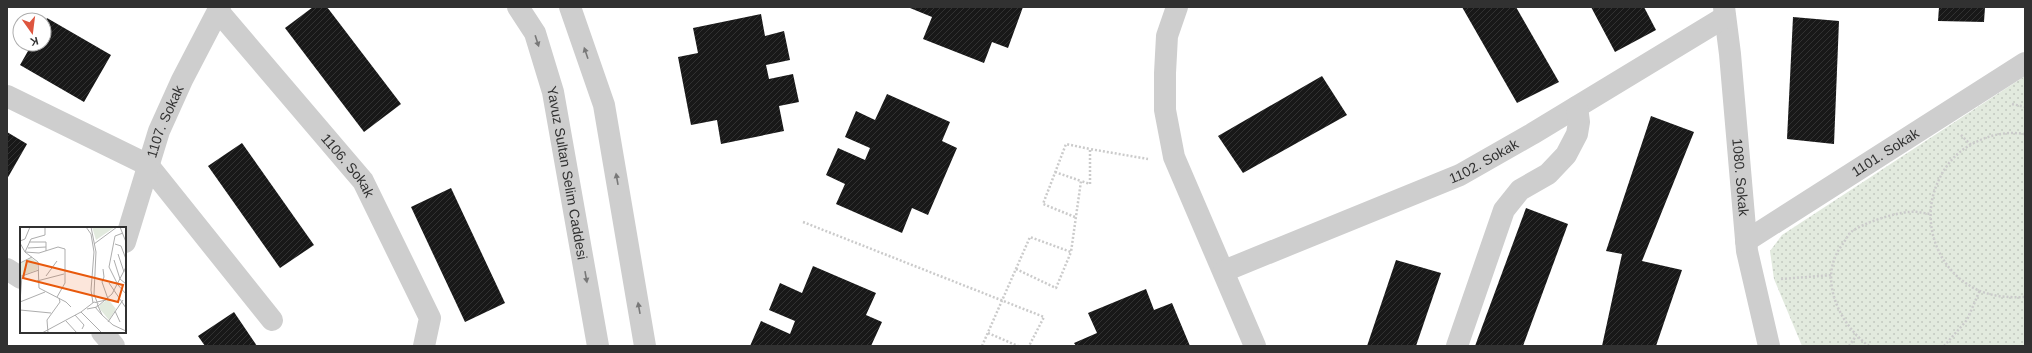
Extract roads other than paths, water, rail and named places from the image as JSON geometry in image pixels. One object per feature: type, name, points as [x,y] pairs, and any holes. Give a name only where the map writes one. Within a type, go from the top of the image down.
[{"type":"street","name":"Yavuz Sultan Selim Caddesi","points":[[518,7],[534,33],[553,92],[598,346]]},
{"type":"street","points":[[570,7],[604,105],[645,346]]},
{"type":"street","points":[[1177,7],[1167,36],[1165,110],[1174,157],[1255,346]]},
{"type":"street","name":"1107. Sokak","points":[[126,239],[159,131],[182,80],[219,9]]},
{"type":"street","name":"1106. Sokak","points":[[219,9],[363,181],[430,318],[424,346]]},
{"type":"street","name":"1102. Sokak","points":[[1224,271],[1460,175],[1577,107],[1725,12]]},
{"type":"street","name":"1080. Sokak","points":[[1725,12],[1746,241],[1753,281],[1769,346]]},
{"type":"street","name":"1101. Sokak","points":[[1746,241],[2025,63]]},
{"type":"street","points":[[7,96],[148,165],[272,320]]},
{"type":"street","points":[[1457,346],[1504,210],[1520,190],[1548,174],[1566,155],[1577,134],[1579,122],[1577,107]]},
{"type":"street","points":[[7,268],[20,277]]},
{"type":"street","points":[[98,346],[102,333]]},
{"type":"street","points":[[103,333],[114,346]]}]
